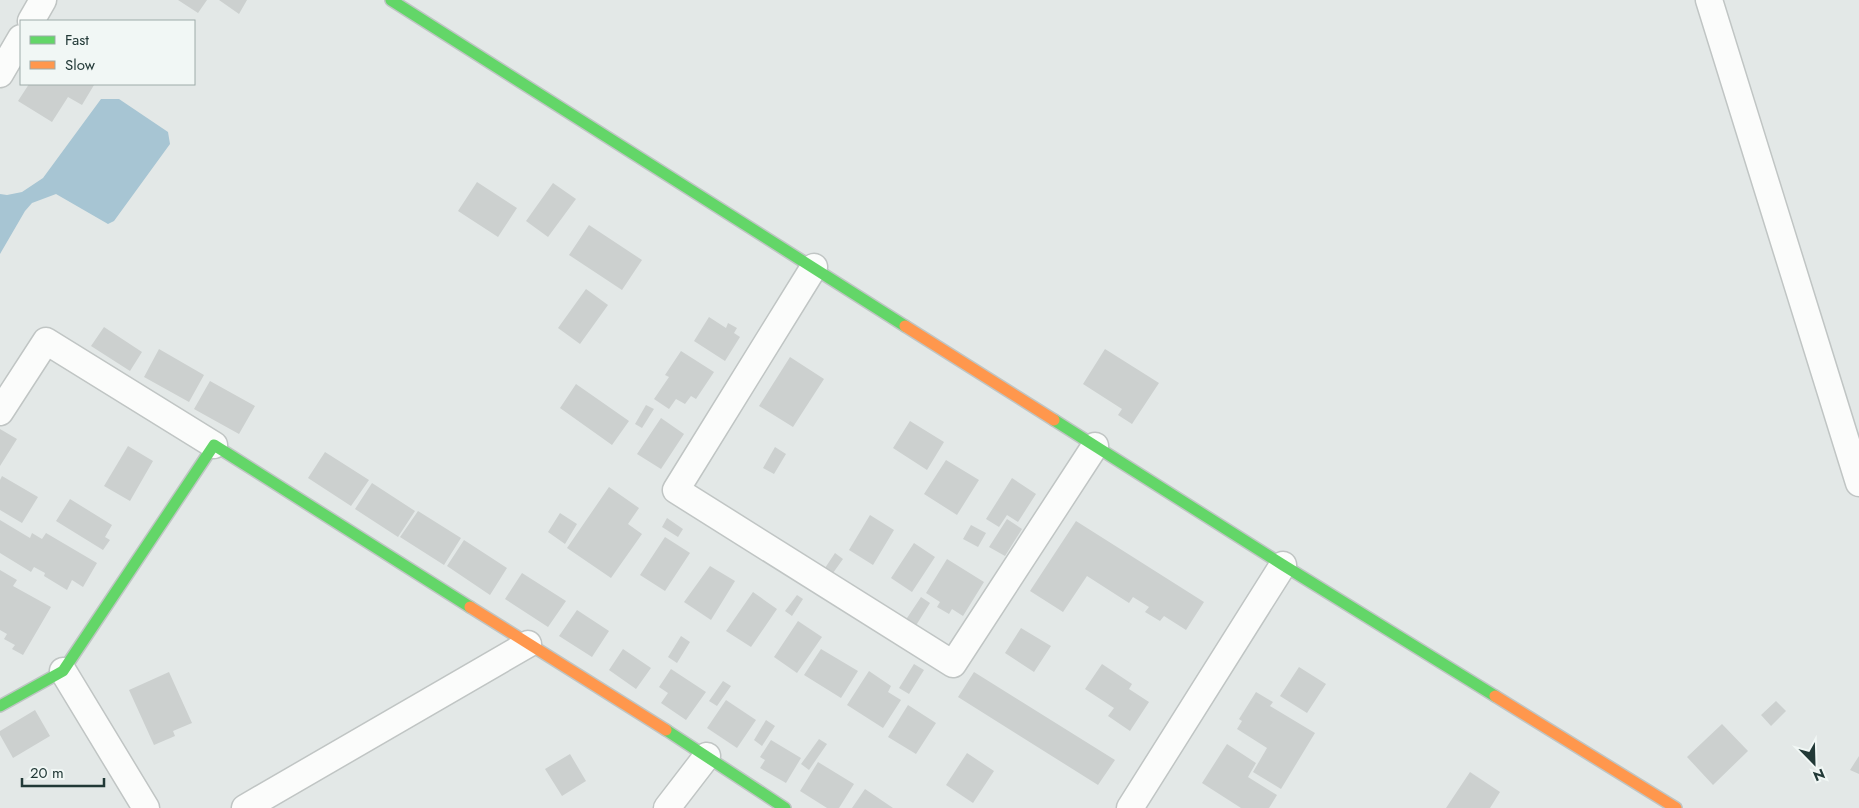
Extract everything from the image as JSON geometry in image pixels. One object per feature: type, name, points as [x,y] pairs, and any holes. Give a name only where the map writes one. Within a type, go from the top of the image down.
[{"type":"street","points":[[32,20],[44,0]]},
{"type":"street","points":[[391,0],[1283,565],[1676,808]]},
{"type":"street","points":[[1709,0],[1859,483]]},
{"type":"street","points":[[0,74],[20,40]]},
{"type":"street","points":[[814,267],[676,490],[953,664],[1095,446]]},
{"type":"street","points":[[0,412],[46,340],[707,756],[785,808]]},
{"type":"street","points":[[0,706],[63,671],[214,445]]},
{"type":"street","points":[[1130,808],[1283,565]]},
{"type":"street","points":[[245,808],[528,644]]},
{"type":"street","points":[[63,671],[146,808]]},
{"type":"street","points":[[667,808],[707,756]]},
{"type":"water","points":[[101,99],[119,99],[168,132],[170,144],[114,221],[108,224],[56,194],[32,203],[25,211],[0,254],[0,194],[7,195],[22,192],[43,178]]},
{"type":"building","points":[[178,0],[207,0],[198,13]]},
{"type":"building","points":[[219,0],[247,0],[239,14]]},
{"type":"building","points":[[28,85],[94,85],[82,105],[68,97],[52,122],[18,101]]},
{"type":"building","points":[[477,182],[517,208],[498,237],[458,211]]},
{"type":"building","points":[[553,183],[576,199],[548,237],[526,221]]},
{"type":"building","points":[[589,225],[642,260],[622,290],[569,255]]},
{"type":"building","points":[[586,289],[608,305],[580,344],[558,328]]},
{"type":"building","points":[[709,317],[726,328],[728,323],[737,328],[734,333],[740,337],[725,361],[694,341]]},
{"type":"building","points":[[104,327],[142,352],[130,371],[91,346]]},
{"type":"building","points":[[159,349],[204,375],[189,402],[144,377]]},
{"type":"building","points":[[1105,349],[1159,383],[1132,424],[1118,415],[1122,409],[1083,384]]},
{"type":"building","points":[[681,351],[714,372],[696,399],[691,396],[685,404],[676,399],[669,409],[654,399],[669,377],[665,375]]},
{"type":"building","points":[[790,357],[824,379],[793,427],[759,406]]},
{"type":"building","points":[[210,381],[255,406],[239,434],[194,409]]},
{"type":"building","points":[[576,384],[629,421],[612,445],[560,408]]},
{"type":"building","points":[[646,405],[654,409],[642,428],[635,424]]},
{"type":"building","points":[[661,418],[684,434],[661,469],[637,454]]},
{"type":"building","points":[[910,421],[944,442],[927,470],[893,448]]},
{"type":"building","points":[[0,429],[17,439],[0,466]]},
{"type":"building","points":[[128,446],[153,461],[130,501],[104,486]]},
{"type":"building","points":[[775,447],[786,454],[774,474],[763,468]]},
{"type":"building","points":[[325,452],[369,480],[351,506],[308,478]]},
{"type":"building","points":[[946,460],[979,480],[957,515],[924,494]]},
{"type":"building","points":[[2,476],[38,497],[22,523],[0,510],[0,480]]},
{"type":"building","points":[[1012,478],[1036,494],[1018,522],[1007,515],[999,527],[986,519]]},
{"type":"building","points":[[372,483],[415,511],[398,537],[355,509]]},
{"type":"building","points":[[609,487],[639,508],[628,524],[642,534],[611,578],[567,548]]},
{"type":"building","points":[[70,499],[112,525],[105,537],[110,540],[103,550],[56,521]]},
{"type":"building","points":[[418,511],[461,538],[444,565],[400,537]]},
{"type":"building","points":[[560,513],[577,524],[565,544],[548,532]]},
{"type":"building","points":[[870,515],[894,530],[873,565],[849,550]]},
{"type":"building","points":[[667,518],[683,529],[678,537],[662,527]]},
{"type":"building","points":[[1007,519],[1022,529],[1005,556],[989,547]]},
{"type":"building","points":[[0,520],[30,538],[32,533],[42,539],[46,533],[97,563],[83,587],[72,580],[67,590],[44,576],[45,573],[34,567],[31,572],[0,553]]},
{"type":"building","points":[[1076,521],[1204,602],[1186,630],[1164,616],[1160,621],[1145,612],[1149,607],[1133,597],[1129,603],[1087,576],[1063,612],[1030,591]]},
{"type":"building","points":[[971,525],[986,533],[978,547],[963,539]]},
{"type":"building","points":[[665,537],[690,553],[665,591],[640,575]]},
{"type":"building","points":[[464,540],[507,568],[490,595],[447,566]]},
{"type":"building","points":[[914,543],[935,557],[912,592],[891,578]]},
{"type":"building","points":[[835,553],[843,559],[833,573],[825,568]]},
{"type":"building","points":[[947,559],[984,582],[963,616],[952,609],[949,614],[937,607],[940,602],[926,593]]},
{"type":"building","points":[[710,566],[735,581],[711,620],[684,602]]},
{"type":"building","points":[[0,570],[17,580],[13,586],[51,607],[23,655],[12,649],[15,645],[4,639],[7,634],[0,630]]},
{"type":"building","points":[[522,573],[566,601],[548,627],[505,599]]},
{"type":"building","points":[[753,592],[777,609],[751,647],[726,631]]},
{"type":"building","points":[[797,595],[803,599],[792,616],[785,611]]},
{"type":"building","points":[[921,597],[930,603],[915,627],[905,621]]},
{"type":"building","points":[[577,610],[609,631],[592,657],[559,636]]},
{"type":"building","points":[[798,621],[822,637],[797,673],[774,657]]},
{"type":"building","points":[[1021,628],[1051,646],[1034,672],[1005,653]]},
{"type":"building","points":[[681,636],[690,642],[677,663],[668,657]]},
{"type":"building","points":[[623,649],[651,668],[636,689],[609,670]]},
{"type":"building","points":[[821,649],[858,671],[841,698],[804,675]]},
{"type":"building","points":[[914,664],[924,670],[909,694],[899,688]]},
{"type":"building","points":[[1102,664],[1132,684],[1129,689],[1149,702],[1130,731],[1108,716],[1114,708],[1085,689]]},
{"type":"building","points":[[1299,667],[1326,684],[1307,713],[1280,696]]},
{"type":"building","points":[[671,669],[706,692],[686,720],[661,703],[668,693],[659,687]]},
{"type":"building","points":[[869,671],[891,686],[888,692],[901,700],[883,728],[847,705]]},
{"type":"building","points":[[169,672],[192,723],[173,731],[175,736],[154,745],[129,690]]},
{"type":"building","points":[[974,672],[1115,760],[1098,785],[958,697]]},
{"type":"building","points":[[723,681],[731,686],[717,706],[709,701]]},
{"type":"building","points":[[1256,692],[1273,702],[1270,706],[1315,733],[1281,789],[1253,772],[1267,748],[1237,729],[1242,721],[1239,719]]},
{"type":"building","points":[[726,700],[756,720],[737,748],[707,728]]},
{"type":"building","points":[[1776,701],[1786,711],[1771,726],[1761,715]]},
{"type":"building","points":[[908,705],[936,723],[916,754],[888,737]]},
{"type":"building","points":[[35,710],[50,736],[13,758],[0,735],[0,731]]},
{"type":"building","points":[[766,720],[775,726],[762,746],[754,740]]},
{"type":"building","points":[[1722,724],[1748,751],[1713,785],[1687,757]]},
{"type":"building","points":[[819,739],[827,744],[809,770],[801,764]]},
{"type":"building","points":[[771,740],[801,758],[786,783],[760,768],[765,760],[760,757]]},
{"type":"building","points":[[1227,744],[1256,763],[1248,777],[1277,795],[1269,808],[1241,808],[1202,783]]},
{"type":"building","points":[[967,753],[994,771],[973,803],[946,785]]},
{"type":"building","points":[[570,754],[586,781],[562,796],[545,769]]},
{"type":"building","points":[[1859,756],[1859,774],[1850,770]]},
{"type":"building","points":[[818,762],[854,784],[839,808],[827,808],[800,791]]},
{"type":"building","points":[[1470,772],[1500,792],[1490,808],[1446,808]]},
{"type":"building","points":[[865,789],[893,808],[852,808]]},
{"type":"traffic: fast","points":[[391,0],[905,326]]},
{"type":"traffic: fast","points":[[1054,420],[1495,696]]},
{"type":"traffic: fast","points":[[0,706],[63,671],[214,445],[470,607]]},
{"type":"traffic: fast","points":[[666,730],[785,808]]},
{"type":"traffic: slow","points":[[905,326],[1054,420]]},
{"type":"traffic: slow","points":[[470,607],[666,730]]},
{"type":"traffic: slow","points":[[1495,696],[1676,808]]}]
